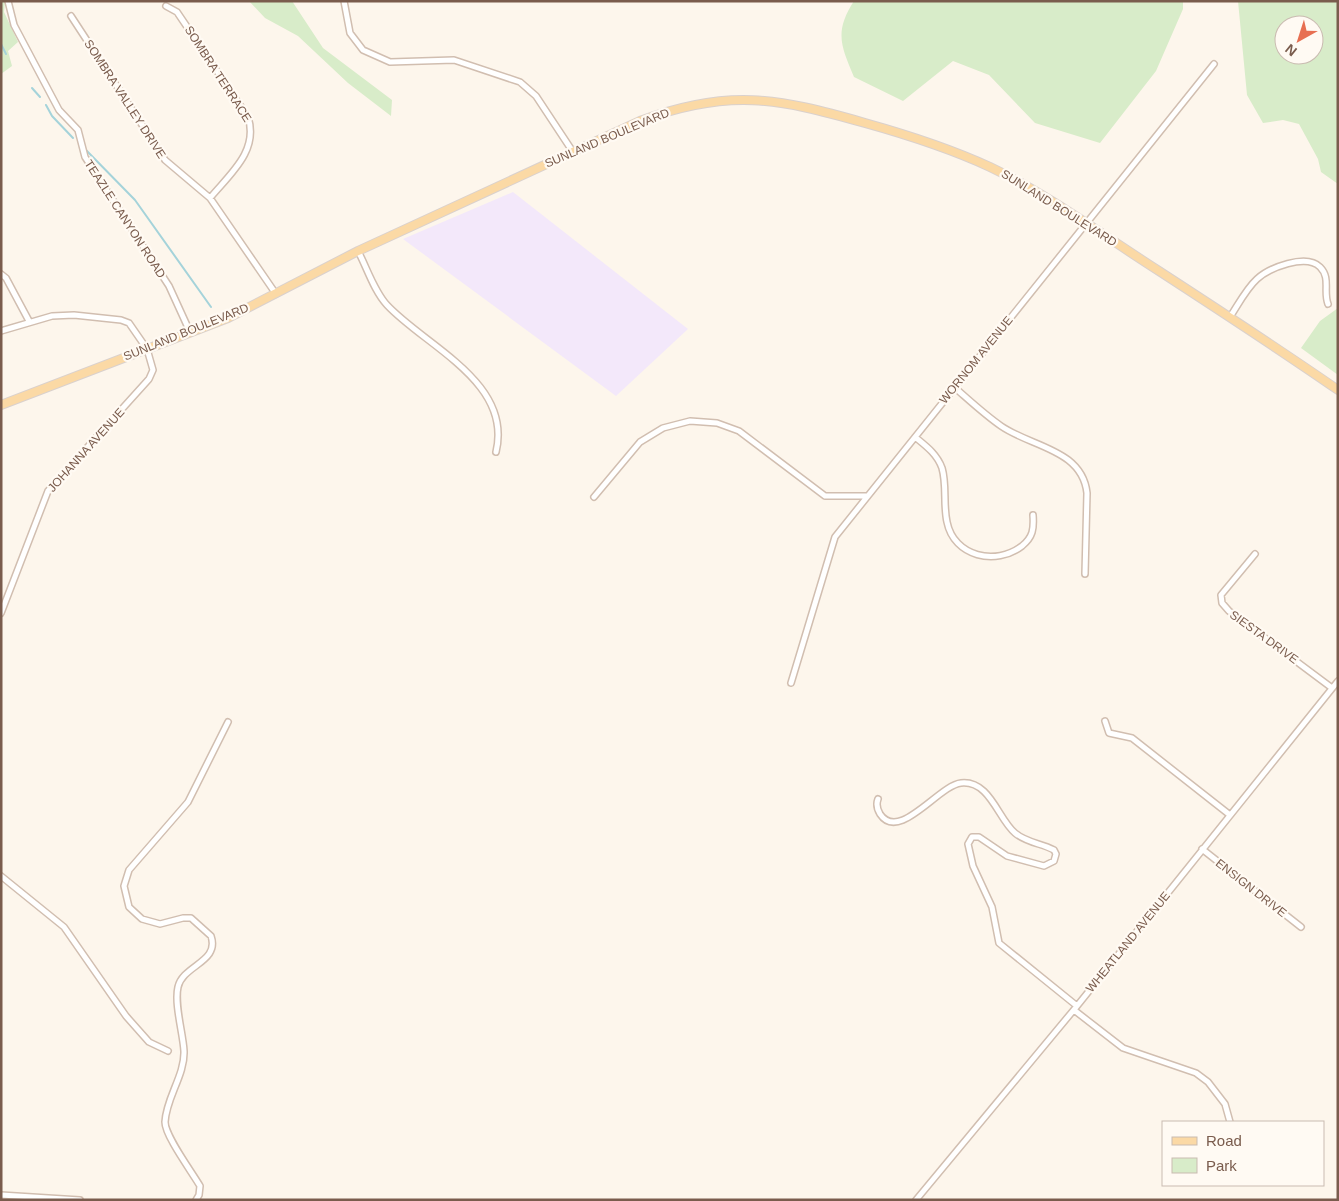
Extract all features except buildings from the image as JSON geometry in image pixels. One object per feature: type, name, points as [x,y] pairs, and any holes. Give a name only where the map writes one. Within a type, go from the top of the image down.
[{"type":"main road","name":"SUNLAND BOULEVARD","points":[[1,405],[228,318],[358,251],[640,121],[682,107],[734,100],[790,103],[917,138],[962,154],[1016,181],[1086,224],[1230,317],[1338,390]]},
{"type":"street","name":"TEAZLE CANYON ROAD","points":[[8,1],[14,25],[59,110],[78,130],[85,157],[169,286],[190,332]]},
{"type":"street","points":[[344,1],[350,33],[363,50],[390,62],[454,60],[520,82],[536,96],[573,152]]},
{"type":"street","name":"SOMBRA TERRACE","points":[[166,6],[177,12],[248,117],[251,127],[252,137],[245,156],[210,198]]},
{"type":"street","name":"SOMBRA VALLEY DRIVE","points":[[71,16],[165,160],[210,198],[276,294]]},
{"type":"street","name":"WORNOM AVENUE","points":[[791,682],[835,537],[1214,64]]},
{"type":"street","points":[[358,251],[386,304],[465,369],[480,387],[496,420],[499,440],[496,452]]},
{"type":"street","points":[[1230,317],[1255,280],[1272,270],[1301,262],[1314,263],[1324,273],[1327,279],[1326,299],[1328,304]]},
{"type":"street","points":[[1,274],[6,278],[29,321]]},
{"type":"street","points":[[1,331],[29,321],[74,315],[121,320],[129,323],[147,348]]},
{"type":"street","name":"JOHANNA AVENUE","points":[[1,613],[48,491],[149,379],[153,370],[147,348]]},
{"type":"street","points":[[954,387],[1002,427],[1057,452],[1074,465],[1085,483],[1087,494],[1085,574]]},
{"type":"street","points":[[594,497],[634,448],[650,435],[675,424],[707,421],[728,426],[748,437],[825,496],[867,496]]},
{"type":"street","points":[[915,437],[930,450],[941,467],[947,524],[954,538],[964,548],[981,556],[1002,557],[1014,552],[1028,541],[1034,530],[1033,516]]},
{"type":"street","name":"SIESTA DRIVE","points":[[1256,554],[1221,595],[1223,606],[1332,688]]},
{"type":"street","name":"WHEATLAND AVENUE","points":[[916,1200],[1075,1008],[1338,682]]},
{"type":"street","points":[[1105,721],[1109,733],[1132,738],[1230,815]]},
{"type":"street","points":[[196,1200],[199,1195],[200,1186],[169,1135],[165,1122],[184,1052],[178,987],[184,975],[208,957],[213,948],[213,941],[211,936],[191,918],[183,918],[160,924],[142,919],[129,907],[124,886],[129,870],[188,802],[228,722]]},
{"type":"street","points":[[878,799],[877,807],[882,817],[893,821],[904,821],[915,815],[944,790],[955,784],[966,783],[980,789],[989,796],[1016,834],[1027,841],[1054,850],[1056,854],[1054,861],[1044,866],[1007,856],[979,836],[972,837],[968,844],[972,866],[992,907],[999,943],[1123,1048],[1196,1073],[1208,1082],[1225,1104],[1230,1121]]},
{"type":"street","name":"ENSIGN DRIVE","points":[[1202,849],[1301,927]]},
{"type":"street","points":[[1,876],[64,927],[126,1016],[149,1042],[168,1051]]},
{"type":"street","points":[[1,1195],[80,1200]]},
{"type":"shaded area","points":[[513,192],[688,329],[616,396],[403,239]]},
{"type":"green space","points":[[1,1],[5,1],[4,12],[18,42],[8,51],[12,66],[1,74]]},
{"type":"green space","points":[[249,1],[292,1],[323,48],[392,100],[391,116],[348,83],[298,36],[265,18]]},
{"type":"green space","points":[[854,1],[1183,1],[1183,9],[1156,71],[1100,143],[1035,123],[989,75],[953,61],[903,101],[854,77],[843,48],[842,30]]},
{"type":"green space","points":[[1238,1],[1338,1],[1338,184],[1321,172],[1318,159],[1299,124],[1283,120],[1263,123],[1247,95]]},
{"type":"green space","points":[[1338,308],[1338,375],[1301,348],[1320,321]]},
{"type":"waterway","points":[[1,44],[6,54]]},
{"type":"waterway","points":[[32,88],[40,97]]},
{"type":"waterway","points":[[46,105],[52,116],[73,138]]},
{"type":"waterway","points":[[84,148],[135,200],[211,307]]}]
